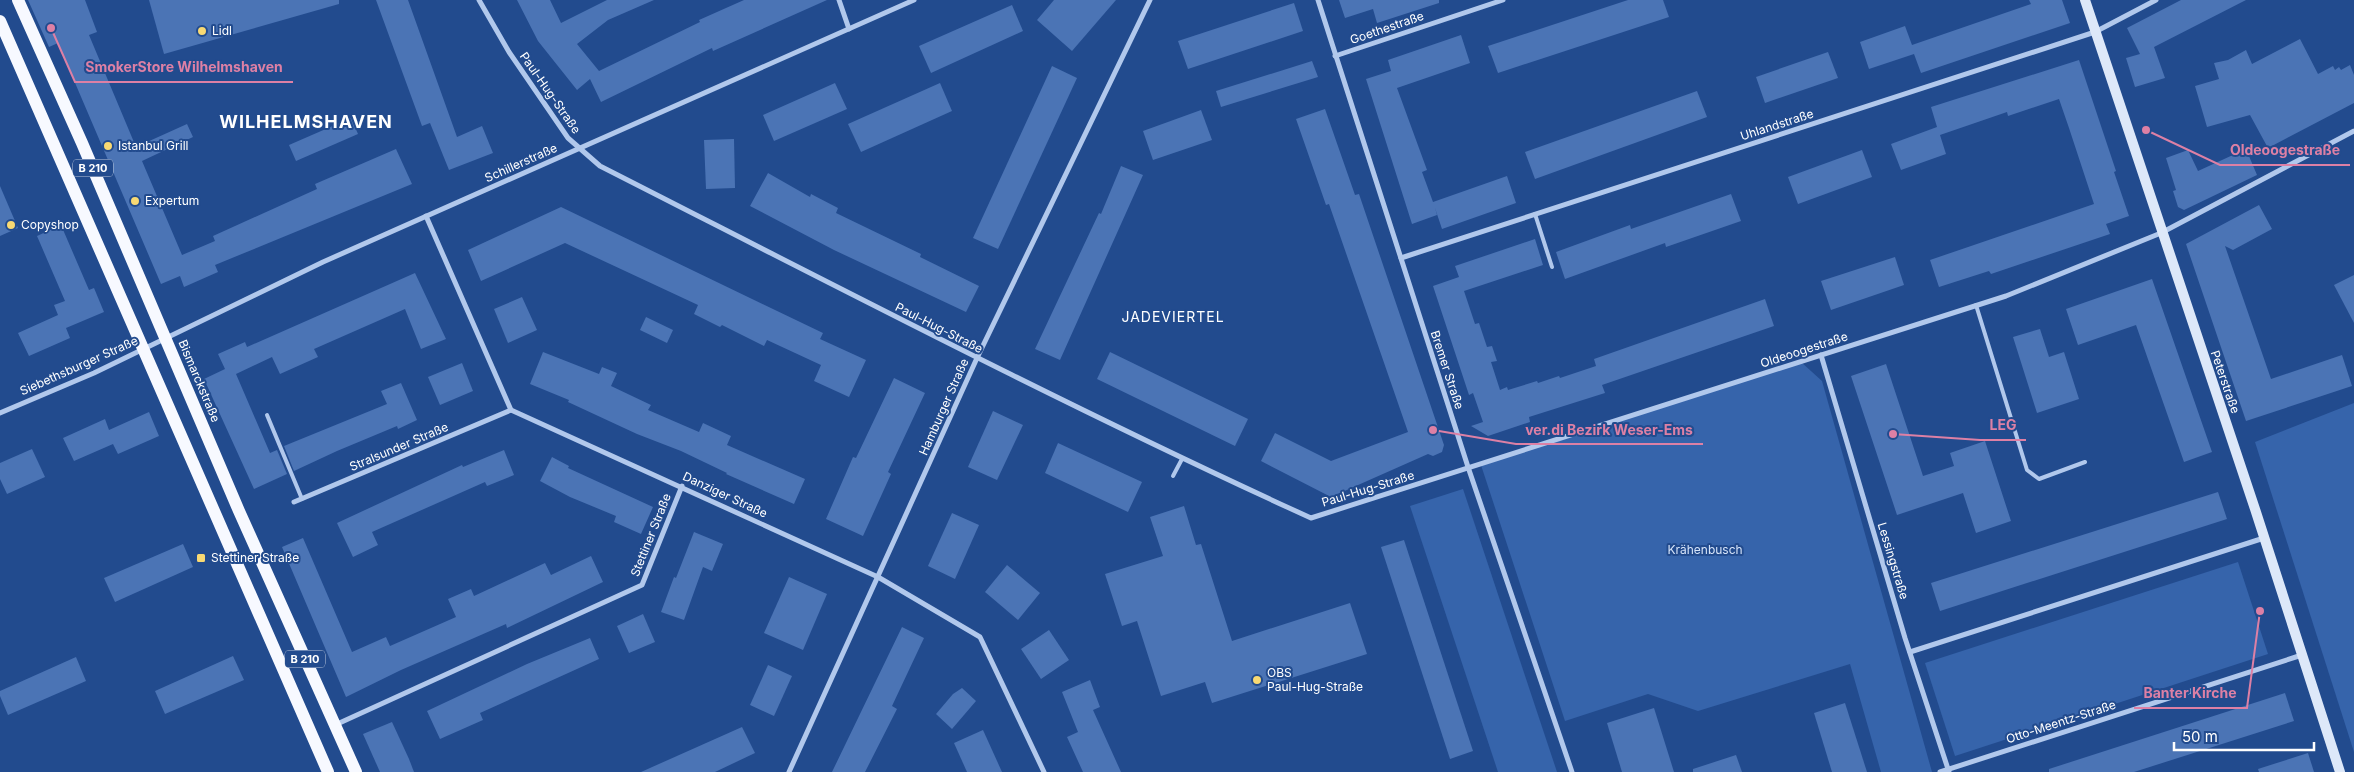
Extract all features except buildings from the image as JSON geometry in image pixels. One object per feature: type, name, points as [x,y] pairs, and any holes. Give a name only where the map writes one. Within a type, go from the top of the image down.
[{"type":"main road","name":"Bismarckstraße","points":[[18,0],[166,338],[239,511],[356,772]]},
{"type":"main road","name":"Peterstraße","points":[[2085,0],[2340,772]]},
{"type":"main road","name":"B 210","points":[[0,21],[328,772]]},
{"type":"street","name":"Paul-Hug-Straße","points":[[479,0],[514,59],[570,140],[600,166],[977,358],[1182,459],[1311,518],[1366,502],[1468,467]]},
{"type":"street","points":[[840,0],[849,29]]},
{"type":"street","name":"Schillerstraße","points":[[166,338],[323,262],[914,0]]},
{"type":"street","name":"Hamburger Straße","points":[[790,772],[977,358],[1150,0]]},
{"type":"street","name":"Bremer Straße","points":[[1318,0],[1468,467],[1572,772]]},
{"type":"street","name":"Goethestraße","points":[[1335,56],[1503,0]]},
{"type":"street","name":"Uhlandstraße","points":[[1401,258],[2095,32],[2156,0]]},
{"type":"street","name":"Oldeoogestraße","points":[[1468,467],[2006,296],[2161,233],[2354,130]]},
{"type":"street","points":[[426,216],[510,410]]},
{"type":"street","name":"Siebethsburger Straße","points":[[0,412],[94,373],[166,338]]},
{"type":"street","name":"Lessingstraße","points":[[1821,355],[1910,652],[1948,771]]},
{"type":"street","name":"Danziger Straße","points":[[510,410],[682,486],[878,577],[980,637],[1044,772]]},
{"type":"street","name":"Stralsunder Straße","points":[[294,502],[510,410]]},
{"type":"street","name":"Stettiner Straße","points":[[335,726],[642,585],[682,486]]},
{"type":"street","points":[[1910,652],[2264,538]]},
{"type":"street","name":"Otto-Meentz-Straße","points":[[1940,772],[1948,771],[2302,655]]},
{"type":"lane","points":[[1535,214],[1552,267]]},
{"type":"lane","points":[[1976,305],[2027,470],[2040,479],[2085,462]]},
{"type":"lane","points":[[267,415],[302,499]]},
{"type":"lane","points":[[1173,476],[1182,459]]},
{"type":"green space","name":"Krähenbusch","points":[[1801,362],[1822,381],[1932,772],[1881,772],[1850,664],[1698,711],[1648,694],[1565,721],[1480,462]]},
{"type":"green space","points":[[2354,403],[2354,752],[2255,442]]},
{"type":"green space","points":[[1463,489],[1557,772],[1498,772],[1410,506]]},
{"type":"green space","points":[[2238,562],[2268,654],[1955,756],[1925,663]]},
{"type":"place","name":"SmokerStore Wilhelmshaven","points":[[51,28]]},
{"type":"place","name":"Lidl","points":[[202,31]]},
{"type":"place","name":"Oldeoogestraße","points":[[2146,130]]},
{"type":"place","name":"Istanbul Grill","points":[[108,146]]},
{"type":"place","name":"Expertum","points":[[135,201]]},
{"type":"place","name":"Copyshop","points":[[11,225]]},
{"type":"place","name":"ver.di Bezirk Weser-Ems","points":[[1433,430]]},
{"type":"place","name":"LEG","points":[[1893,434]]},
{"type":"place","name":"Stettiner Straße","points":[[201,558]]},
{"type":"place","name":"Banter Kirche","points":[[2260,611]]},
{"type":"place","name":"OBS Paul-Hug-Straße","points":[[1257,680]]},
{"type":"district","name":"WILHELMSHAVEN","points":[[306,122]]},
{"type":"district","name":"JADEVIERTEL","points":[[1173,317]]}]
